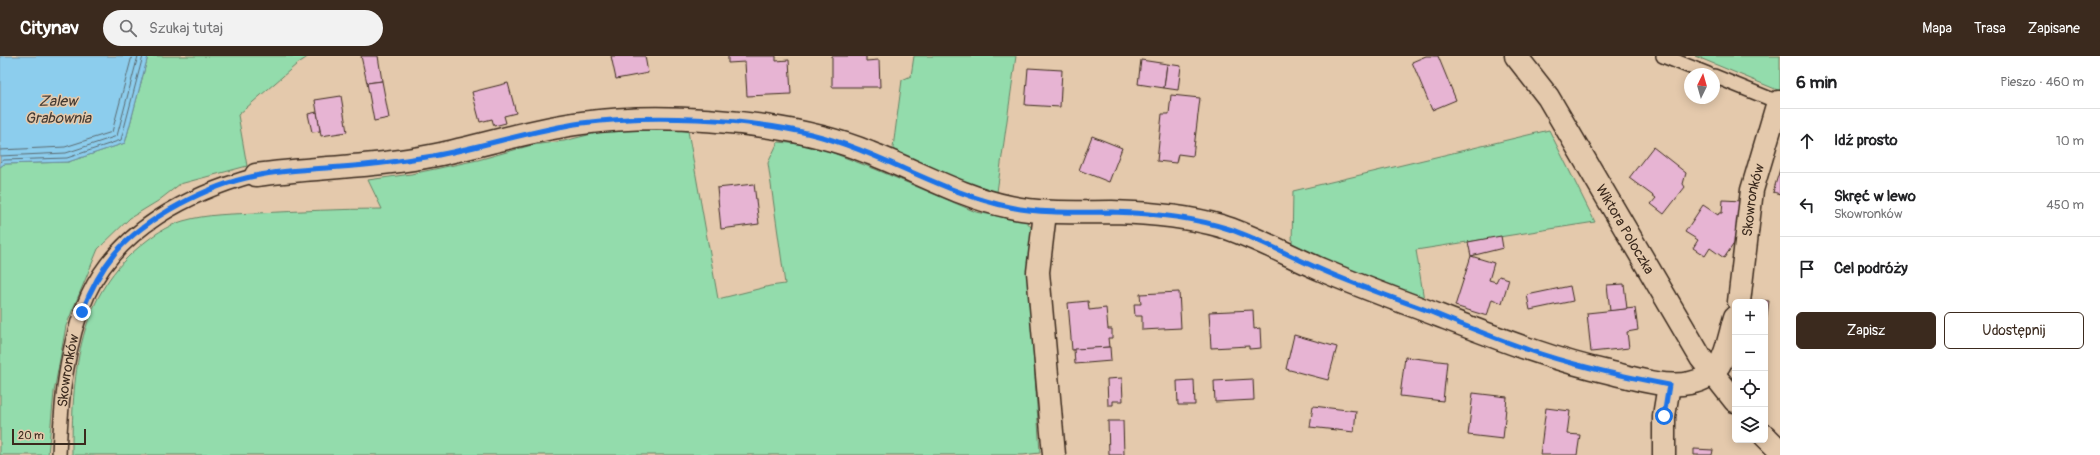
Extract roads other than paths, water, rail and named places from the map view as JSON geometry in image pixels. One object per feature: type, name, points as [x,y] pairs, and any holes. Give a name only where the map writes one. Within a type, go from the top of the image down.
[{"type":"street","name":"Wiktora Poloczka","points":[[1516,56],[1548,97],[1679,322],[1713,374],[1732,397]]},
{"type":"street","name":"Skowronków","points":[[1739,299],[1752,190],[1779,102]]},
{"type":"street","name":"Skowronków","points":[[256,176],[367,165],[434,155],[583,123],[664,119],[762,125],[822,137],[868,152],[980,199],[1009,207],[1045,212],[1133,213],[1188,218],[1219,226],[1246,235],[1321,270],[1528,350],[1598,370],[1669,385],[1690,383],[1713,374]]},
{"type":"street","points":[[1045,212],[1038,272],[1054,455]]},
{"type":"street","points":[[1713,374],[1722,362],[1732,327]]},
{"type":"street","points":[[1664,455],[1664,416],[1669,385]]},
{"type":"street","points":[[1768,439],[1780,451]]},
{"type":"lane","points":[[1663,56],[1693,68]]},
{"type":"lane","points":[[1720,78],[1779,102]]},
{"type":"lane","name":"Skowronków","points":[[59,455],[65,381],[75,333],[88,294],[111,259],[130,239],[183,202],[228,184],[256,176]]},
{"type":"water","name":"Zalew Grabownia","points":[[0,56],[148,56],[125,143],[68,162],[4,164],[0,167]]}]
